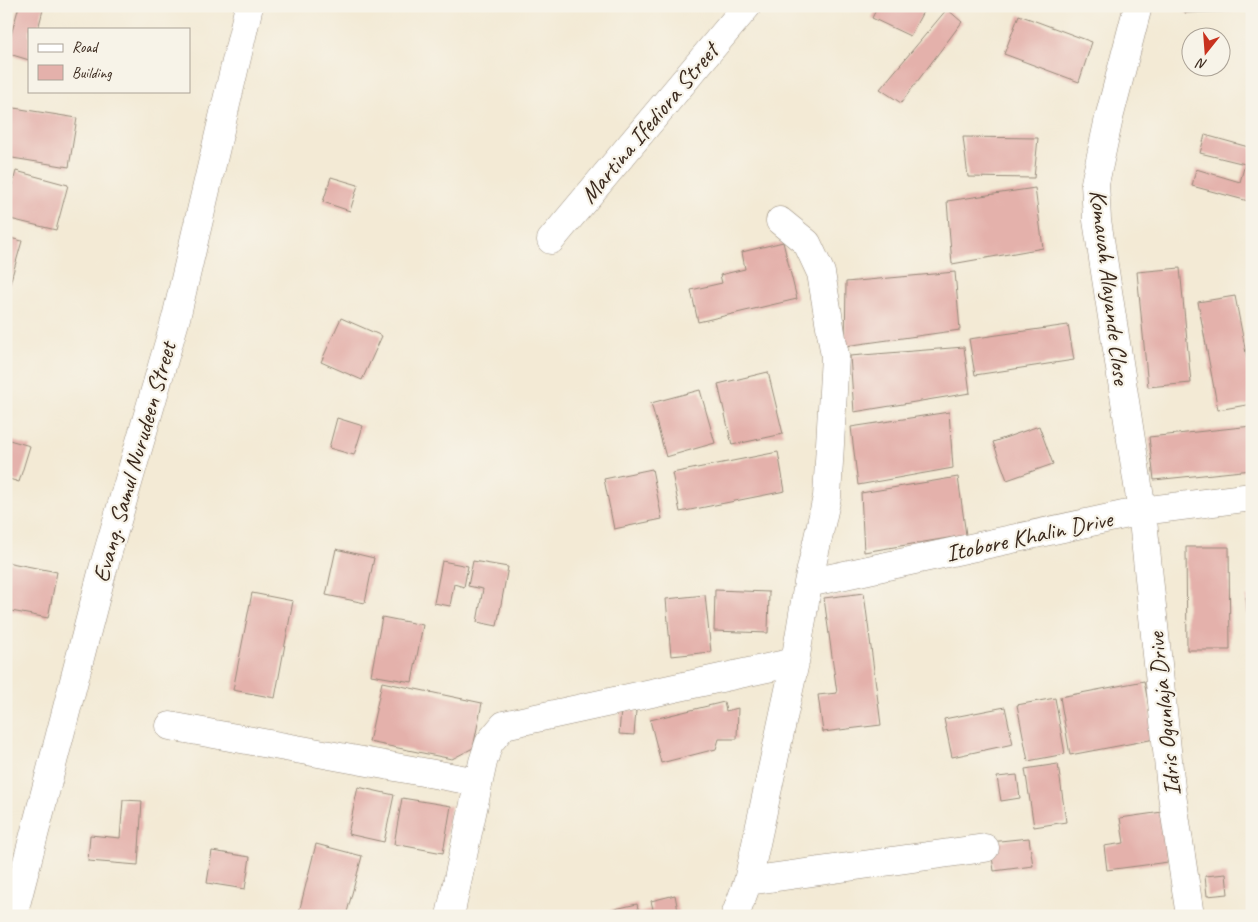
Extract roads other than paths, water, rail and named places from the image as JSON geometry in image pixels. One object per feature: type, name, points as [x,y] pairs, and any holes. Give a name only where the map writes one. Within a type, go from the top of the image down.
[{"type":"street","name":"Evang. Samul Nurudeen Street","points":[[13,916],[102,569],[176,318],[249,6]]},
{"type":"street","name":"Martina Ifediora Street","points":[[552,240],[747,6]]},
{"type":"street","name":"Komauah Alayande Close","points":[[1138,6],[1109,118],[1095,183],[1097,220],[1142,511]]},
{"type":"street","points":[[735,916],[748,881],[795,662],[808,583],[827,497],[835,356],[820,273],[807,244],[780,220]]},
{"type":"street","name":"Itobore Khalin Drive","points":[[808,583],[1142,511],[1252,497]]},
{"type":"street","name":"Idris Ogunlaja Drive","points":[[1142,511],[1171,788],[1190,916]]},
{"type":"street","points":[[450,916],[478,782],[489,743],[504,725],[795,662]]},
{"type":"street","points":[[170,726],[478,782]]},
{"type":"street","points":[[748,881],[984,848]]}]
